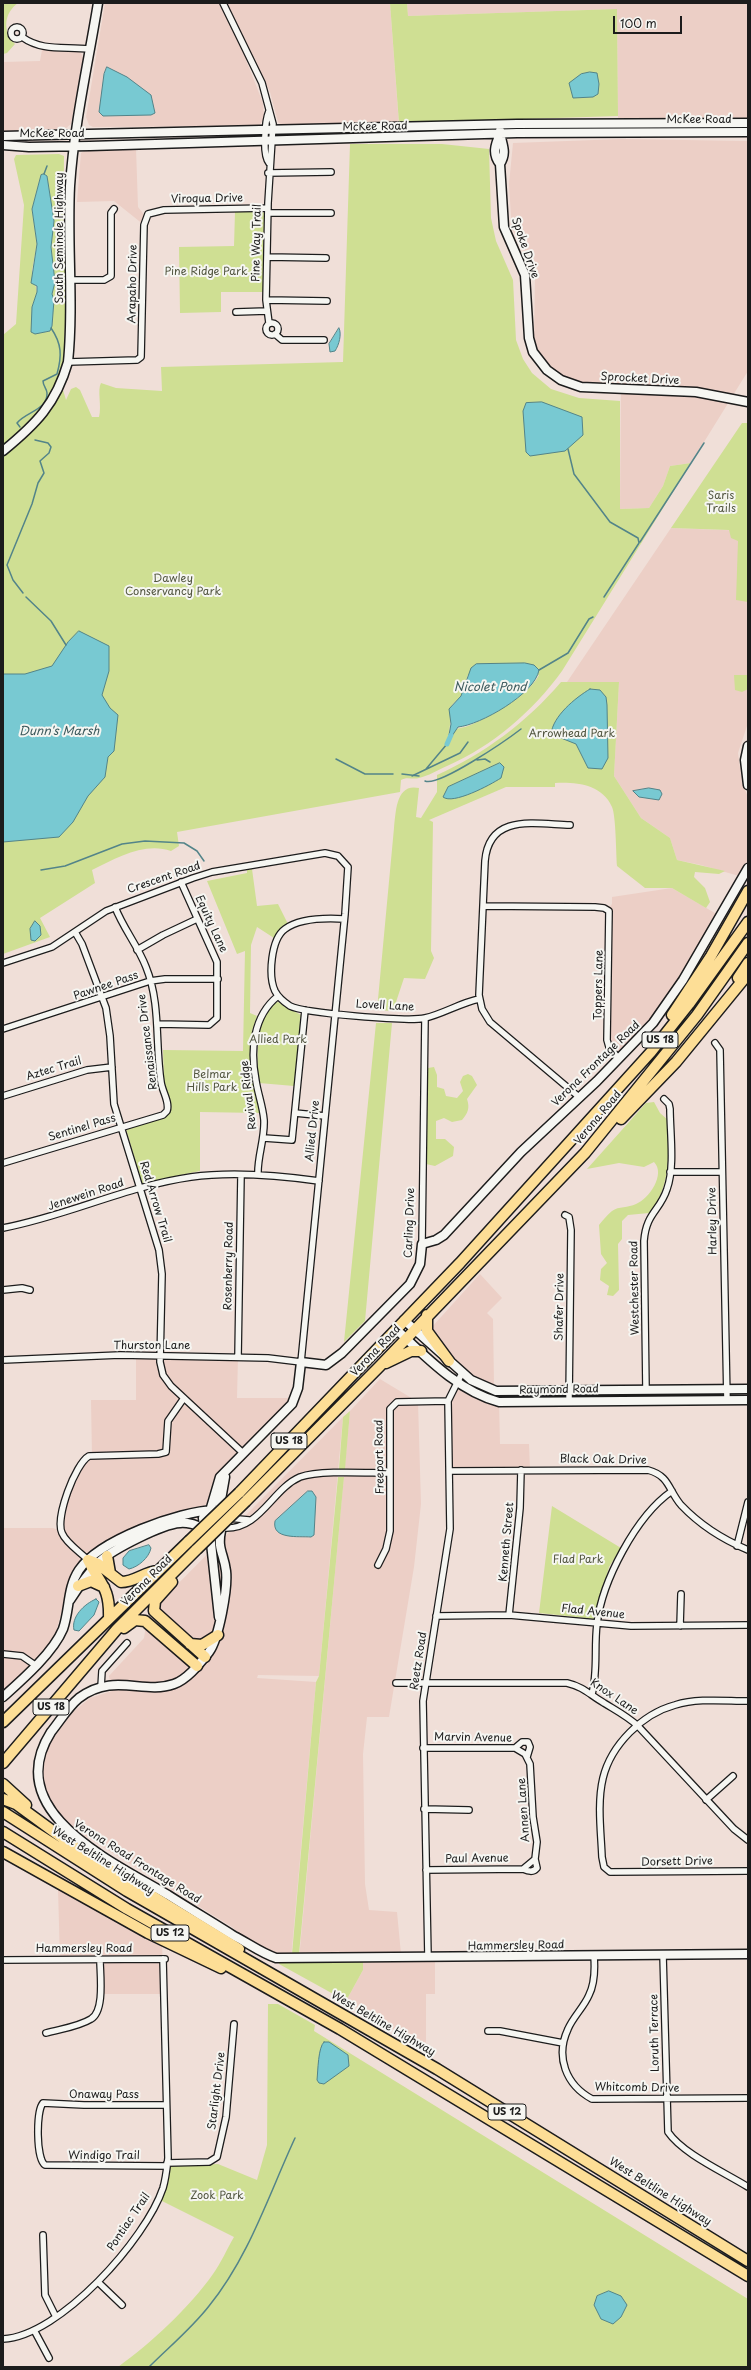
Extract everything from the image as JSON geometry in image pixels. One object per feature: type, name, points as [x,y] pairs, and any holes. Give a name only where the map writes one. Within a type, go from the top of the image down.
[{"type":"highway","points":[[626,1079],[674,1014],[711,956],[748,890]]},
{"type":"highway","name":"Verona Road","points":[[242,1497],[339,1388],[493,1226],[626,1079],[689,1004],[748,922]]},
{"type":"highway","name":"Verona Road","points":[[3,1722],[34,1690],[158,1571],[193,1545],[242,1497],[337,1409],[585,1153],[697,1015],[748,943]]},
{"type":"highway","points":[[713,1017],[748,963]]},
{"type":"highway","points":[[585,1153],[676,1062],[748,974]]},
{"type":"highway","points":[[427,1315],[427,1331],[449,1361]]},
{"type":"highway","points":[[379,1367],[411,1351],[421,1351]]},
{"type":"highway","name":"Verona Road","points":[[3,1762],[105,1642],[188,1557],[193,1545]]},
{"type":"highway","points":[[108,1556],[110,1573]]},
{"type":"highway","points":[[188,1557],[186,1565],[157,1598],[153,1605],[158,1616],[205,1657]]},
{"type":"highway","points":[[88,1560],[95,1566],[110,1573],[121,1582],[128,1582],[148,1572],[158,1571]]},
{"type":"highway","points":[[95,1566],[106,1588],[110,1604],[109,1618]]},
{"type":"highway","points":[[76,1590],[91,1581],[96,1581],[106,1588]]},
{"type":"highway","points":[[105,1642],[135,1620],[145,1621],[196,1666]]},
{"type":"highway","points":[[186,1641],[198,1646],[204,1645],[218,1635]]},
{"type":"highway","name":"US 18","points":[[3,1713],[34,1690]]},
{"type":"highway","points":[[3,1784],[56,1834]]},
{"type":"highway","points":[[3,1799],[16,1804],[87,1856],[248,1954],[335,2011]]},
{"type":"highway","name":"West Beltline Highway","points":[[3,1812],[108,1880],[437,2069],[748,2261]]},
{"type":"highway","name":"US 12","points":[[3,1832],[126,1909],[340,2029],[748,2276]]},
{"type":"highway","points":[[3,1852],[148,1933],[216,1966],[304,2015],[340,2029]]},
{"type":"highway","points":[[678,2217],[748,2256]]},
{"type":"street","name":"South Seminole Highway","points":[[3,451],[33,425],[48,408],[65,375],[68,362],[71,280],[70,205],[74,146],[98,3]]},
{"type":"street","name":"Pine Way Trail","points":[[223,3],[262,83],[269,111],[272,116],[266,160],[269,163],[266,300],[269,324],[266,326],[266,333],[269,335],[275,334],[278,329],[276,325],[269,324]]},
{"type":"street","points":[[22,37],[32,45],[41,47],[90,49]]},
{"type":"street","name":"McKee Road","points":[[3,136],[500,125],[748,123]]},
{"type":"street","name":"Spoke Drive","points":[[500,125],[500,134],[495,144],[495,157],[500,164],[504,227],[524,275],[529,338],[539,361]]},
{"type":"street","name":"McKee Road","points":[[6,145],[29,147],[500,134],[748,132]]},
{"type":"street","points":[[6,145],[27,141],[66,138],[76,134]]},
{"type":"street","points":[[268,173],[332,172]]},
{"type":"street","points":[[71,280],[104,280],[111,276],[111,213],[114,209]]},
{"type":"street","name":"Viroqua Drive","points":[[148,214],[164,210],[268,210],[331,213]]},
{"type":"street","name":"Arapaho Drive","points":[[68,362],[136,360],[141,355],[144,225],[148,214]]},
{"type":"street","points":[[267,257],[326,258]]},
{"type":"street","points":[[266,300],[327,301]]},
{"type":"street","points":[[236,312],[267,311]]},
{"type":"street","points":[[275,334],[282,340],[324,340]]},
{"type":"street","name":"Sprocket Drive","points":[[539,361],[553,376],[581,387],[696,392],[748,402]]},
{"type":"street","points":[[748,746],[745,760],[748,785]]},
{"type":"street","points":[[570,825],[514,824],[498,831],[488,843],[486,852],[479,999],[482,1009],[490,1022],[579,1097]]},
{"type":"street","name":"Crescent Road","points":[[3,963],[52,947],[115,907],[212,872],[325,853],[338,856],[343,860]]},
{"type":"street","name":"Allied Drive","points":[[243,1453],[292,1404],[298,1388],[349,874],[348,867],[343,860]]},
{"type":"street","name":"Verona Frontage Road","points":[[422,1244],[436,1240],[444,1235],[521,1152],[619,1059],[653,1023],[676,992],[748,868]]},
{"type":"street","name":"Equity Lane","points":[[158,1024],[209,1025],[214,1023],[217,1018],[217,962],[182,882]]},
{"type":"street","name":"Toppers Lane","points":[[484,906],[595,907],[608,909],[610,920],[607,1040],[609,1047],[619,1059]]},
{"type":"street","name":"Renaissance Drive","points":[[115,907],[146,966],[150,981],[158,1024],[161,1083],[167,1103],[167,1111]]},
{"type":"street","points":[[137,950],[163,935],[197,919]]},
{"type":"street","points":[[278,996],[272,982],[273,949],[281,933],[286,928],[302,923],[327,919],[344,919]]},
{"type":"street","name":"Red Arrow Trail","points":[[75,932],[102,998],[109,1023],[114,1104],[161,1260],[160,1356],[163,1375],[184,1398],[243,1453]]},
{"type":"street","name":"Pawnee Pass","points":[[3,1029],[102,998],[150,981],[165,979],[218,980]]},
{"type":"street","name":"Lovell Lane","points":[[278,996],[288,1005],[305,1010],[376,1017],[425,1018],[479,999]]},
{"type":"street","name":"Revival Ridge","points":[[258,1175],[264,1138],[263,1113],[255,1078],[255,1031],[264,1010],[278,996]]},
{"type":"street","points":[[264,1138],[290,1141],[295,1113],[305,1010]]},
{"type":"street","name":"Carling Drive","points":[[301,1362],[326,1364],[342,1353],[410,1284],[420,1264],[422,1244],[425,1018]]},
{"type":"street","name":"Harley Drive","points":[[715,1043],[720,1050],[727,1400]]},
{"type":"street","name":"Aztec Trail","points":[[3,1096],[87,1070],[112,1067]]},
{"type":"street","name":"Westchester Road","points":[[646,1390],[645,1231],[650,1215],[667,1190],[670,1172],[670,1109],[669,1104],[664,1099]]},
{"type":"street","name":"Sentinel Pass","points":[[3,1163],[163,1115],[167,1111]]},
{"type":"street","points":[[295,1113],[325,1116]]},
{"type":"street","points":[[670,1172],[722,1172]]},
{"type":"street","name":"Rosenberry Road","points":[[238,1357],[240,1175]]},
{"type":"street","name":"Jenewein Road","points":[[3,1228],[36,1222],[140,1189],[190,1177],[258,1175],[319,1180]]},
{"type":"street","name":"Shafer Drive","points":[[565,1215],[569,1217],[570,1230],[569,1400]]},
{"type":"street","points":[[3,1290],[22,1288],[30,1290]]},
{"type":"street","name":"Raymond Road","points":[[404,1320],[416,1326],[462,1373],[481,1387],[496,1391],[748,1389]]},
{"type":"street","name":"Raymond Road","points":[[396,1329],[457,1382],[479,1396],[499,1402],[569,1400],[748,1400]]},
{"type":"street","name":"Thurston Lane","points":[[3,1360],[99,1356],[160,1356],[268,1358],[301,1362]]},
{"type":"street","name":"Reetz Road","points":[[428,1958],[423,1748],[424,1684],[450,1529],[448,1401],[462,1373]]},
{"type":"street","points":[[88,1560],[64,1536],[60,1527],[65,1504],[78,1467],[84,1459],[89,1456],[158,1454],[166,1452],[168,1421],[184,1398]]},
{"type":"street","name":"Freeport Road","points":[[378,1565],[386,1550],[390,1531],[389,1473],[391,1406],[397,1402],[448,1401]]},
{"type":"street","points":[[208,1512],[218,1481],[226,1470],[243,1453]]},
{"type":"street","points":[[222,1514],[226,1470]]},
{"type":"street","name":"Kenneth Street","points":[[509,1616],[520,1508],[521,1470]]},
{"type":"street","name":"Black Oak Drive","points":[[450,1471],[648,1470],[658,1473],[665,1478],[672,1491],[690,1513],[737,1546],[748,1550]]},
{"type":"street","points":[[76,1590],[95,1566],[108,1556],[168,1526],[192,1523],[207,1530],[233,1529],[250,1520],[299,1478],[318,1474],[389,1473]]},
{"type":"street","points":[[592,1694],[594,1684],[597,1623],[602,1599],[612,1571],[636,1530],[656,1502],[672,1491]]},
{"type":"street","points":[[737,1546],[748,1502]]},
{"type":"street","points":[[3,1697],[55,1643],[63,1628],[74,1578],[88,1560],[110,1544],[150,1525],[208,1512],[250,1520]]},
{"type":"street","name":"Verona Road Frontage Road","points":[[208,1512],[203,1518],[215,1570],[217,1610],[219,1618]]},
{"type":"street","name":"Verona Road Frontage Road","points":[[222,1514],[222,1530],[218,1544],[226,1570],[226,1580],[219,1618],[218,1635],[214,1645],[205,1657],[181,1680],[167,1686],[124,1685],[101,1687],[86,1694],[72,1704],[45,1741],[39,1752],[34,1778],[40,1800],[46,1810],[58,1823],[90,1848],[260,1951],[269,1956],[284,1959]]},
{"type":"street","points":[[69,1603],[88,1560]]},
{"type":"street","points":[[680,1626],[681,1594]]},
{"type":"street","name":"Flad Avenue","points":[[436,1616],[509,1616],[631,1626],[748,1625]]},
{"type":"street","points":[[101,1687],[100,1678],[103,1670],[127,1643]]},
{"type":"street","points":[[3,1654],[22,1656],[35,1665]]},
{"type":"street","name":"Knox Lane","points":[[396,1684],[567,1683],[581,1686],[623,1713],[638,1726],[734,1830],[748,1840]]},
{"type":"street","points":[[638,1726],[660,1710],[675,1704],[690,1702],[748,1701]]},
{"type":"street","name":"Dorsett Drive","points":[[638,1726],[625,1737],[616,1750],[603,1778],[600,1797],[602,1857],[604,1867],[610,1872],[632,1873],[748,1872]]},
{"type":"street","points":[[516,1748],[522,1742],[528,1742],[530,1747],[527,1757]]},
{"type":"street","name":"Marvin Avenue","points":[[423,1748],[516,1748],[522,1751]]},
{"type":"street","name":"Annen Lane","points":[[522,1751],[530,1764],[533,1818],[537,1842],[535,1859],[537,1866],[535,1870],[529,1871],[525,1868]]},
{"type":"street","points":[[706,1800],[733,1776]]},
{"type":"street","points":[[424,1809],[469,1810]]},
{"type":"street","name":"Paul Avenue","points":[[426,1870],[525,1868]]},
{"type":"street","name":"Hammersley Road","points":[[284,1959],[748,1954]]},
{"type":"street","name":"Loruth Terrace","points":[[663,1955],[666,2124],[668,2132],[674,2140],[748,2187]]},
{"type":"street","name":"Whitcomb Drive","points":[[594,1956],[594,1980],[589,1995],[568,2028],[563,2043],[564,2068],[580,2093],[592,2099],[748,2098]]},
{"type":"street","name":"Hammersley Road","points":[[3,1960],[164,1959]]},
{"type":"street","name":"Pontiac Trail","points":[[3,2339],[12,2338],[34,2330],[79,2301],[98,2282],[128,2246],[152,2210],[163,2188],[167,2165],[164,1959]]},
{"type":"street","points":[[46,2033],[92,2019],[98,2011],[101,1997],[100,1960]]},
{"type":"street","name":"Starlight Drive","points":[[216,2160],[226,2117],[234,2024]]},
{"type":"street","points":[[488,2031],[500,2031],[563,2043]]},
{"type":"street","name":"Onaway Pass","points":[[42,2163],[39,2156],[38,2112],[43,2103],[84,2105],[166,2105]]},
{"type":"street","name":"Windigo Trail","points":[[42,2163],[51,2166],[167,2165],[209,2162],[216,2160]]},
{"type":"street","points":[[43,2235],[45,2295],[56,2317]]},
{"type":"street","points":[[98,2282],[122,2305]]},
{"type":"street","points":[[34,2330],[49,2358]]},
{"type":"shaded area","points":[[105,3],[390,3],[399,125],[285,127],[278,122],[270,92],[254,57],[246,60],[263,103],[264,118],[259,126],[93,127],[89,125],[86,117]]},
{"type":"shaded area","points":[[407,3],[748,3],[748,120],[618,118],[617,9],[408,16]]},
{"type":"shaded area","points":[[42,50],[75,50],[81,53],[83,58],[71,124],[65,129],[3,132],[3,62],[40,61]]},
{"type":"shaded area","points":[[621,139],[748,141],[748,371],[691,463],[670,466],[663,486],[649,508],[620,509],[621,384],[585,384],[565,378],[550,368],[539,355],[534,341],[535,277],[512,228],[511,217],[509,184],[513,143]]},
{"type":"shaded area","points":[[136,148],[138,207],[146,217],[144,225],[114,201],[77,202],[81,153],[87,149]]},
{"type":"shaded area","points":[[671,528],[748,531],[748,723],[738,753],[742,783],[748,797],[748,859],[739,876],[677,860],[670,838],[641,818],[614,776],[619,682],[567,682]]},
{"type":"shaded area","points":[[672,888],[720,916],[683,980],[619,1059],[609,1047],[608,909],[612,904],[612,897]]},
{"type":"shaded area","points":[[480,1274],[502,1298],[487,1313],[493,1319],[494,1385],[472,1375],[435,1340],[431,1328]]},
{"type":"shaded area","points":[[136,1356],[238,1357],[237,1398],[291,1398],[219,1473],[210,1500],[204,1506],[145,1523],[109,1540],[79,1562],[71,1578],[56,1632],[52,1640],[40,1656],[3,1692],[3,1528],[53,1528],[61,1531],[60,1523],[78,1467],[92,1457],[91,1400],[136,1400]]},
{"type":"shaded area","points":[[380,1379],[418,1402],[421,1504],[414,1567],[389,1717],[367,1717],[363,1754],[365,1884],[369,1910],[397,1912],[401,1954],[435,1957],[435,1994],[426,1994],[426,2049],[346,2001],[363,1970],[363,1958],[299,1959],[350,1411]]},
{"type":"shaded area","points":[[457,1382],[499,1402],[500,1444],[529,1444],[530,1470],[450,1471],[450,1396]]},
{"type":"shaded area","points":[[343,1417],[319,1676],[258,1675],[257,1678],[316,1682],[291,1959],[260,1951],[232,1927],[77,1831],[59,1816],[46,1798],[41,1764],[51,1741],[73,1712],[90,1698],[112,1691],[109,1676],[144,1638],[146,1625],[157,1613],[157,1605]]},
{"type":"shaded area","points":[[58,1889],[162,1944],[164,1994],[101,1994],[100,1960],[60,1960]]},
{"type":"green space","points":[[3,3],[18,3],[13,7],[7,17],[6,22],[8,34],[15,44],[7,53],[3,54]]},
{"type":"green space","points":[[390,3],[407,3],[408,16],[617,9],[618,116],[399,123]]},
{"type":"green space","name":"Dawley Conservancy Park","points":[[350,144],[442,144],[489,149],[491,218],[496,241],[513,280],[516,340],[523,359],[532,373],[551,389],[579,398],[620,401],[620,509],[649,508],[663,486],[670,466],[691,463],[562,671],[538,700],[496,738],[464,758],[429,774],[422,777],[406,778],[401,780],[400,792],[177,832],[179,846],[171,851],[151,848],[121,856],[92,870],[95,883],[40,918],[50,937],[3,954],[3,335],[16,324],[24,205],[14,159],[16,155],[59,154],[64,156],[63,239],[66,280],[64,362],[55,386],[63,390],[66,400],[71,389],[76,387],[80,390],[92,417],[99,417],[99,390],[101,383],[116,388],[162,391],[161,367],[343,362]],"holes":[[[41,175],[47,176],[54,221],[51,247],[55,282],[52,294],[54,300],[52,326],[50,331],[39,333],[32,319],[32,307],[37,292],[32,271],[37,244],[32,209]],[[468,675],[539,675],[526,691],[508,705],[487,717],[468,726],[456,729],[449,734],[452,705],[461,696]]]},
{"type":"green space","name":"Pine Ridge Park","points":[[261,211],[264,213],[263,292],[221,292],[221,312],[180,313],[179,247],[234,246],[235,212]]},
{"type":"green space","name":"Saris Trails","points":[[742,423],[748,423],[748,602],[736,600],[738,541],[731,538],[729,530],[671,528]]},
{"type":"green space","points":[[734,675],[748,675],[748,689],[742,692],[735,690]]},
{"type":"green space","name":"Arrowhead Park","points":[[561,682],[619,682],[614,776],[641,818],[670,838],[677,860],[725,871],[719,874],[695,872],[694,877],[705,888],[710,902],[706,908],[672,888],[645,888],[617,866],[615,826],[612,807],[608,799],[595,789],[580,784],[571,783],[555,783],[555,787],[506,787],[429,820],[433,822],[431,951],[434,958],[425,979],[404,978],[393,1011],[377,1010],[396,814],[402,794],[411,788],[419,788],[416,817],[421,818],[437,792],[437,775],[454,767],[504,736],[548,697]]},
{"type":"green space","name":"Belmar Hills Park","points":[[252,869],[257,906],[278,904],[288,924],[274,938],[257,927],[251,945],[250,1013],[257,1016],[252,1031],[251,1075],[260,1113],[200,1112],[200,1171],[142,1183],[126,1129],[165,1118],[171,1109],[164,1082],[163,1050],[243,1051],[245,951],[237,954],[207,881],[247,873],[247,870]]},
{"type":"green space","name":"Allied Park","points":[[278,1002],[301,1015],[294,1086],[259,1083],[258,1051],[261,1025],[270,1006]]},
{"type":"green space","points":[[376,1023],[392,1023],[365,1321],[344,1342]]},
{"type":"green space","points":[[434,1067],[437,1075],[437,1087],[444,1089],[446,1096],[457,1098],[463,1091],[460,1082],[463,1076],[468,1074],[472,1076],[477,1085],[467,1099],[468,1110],[462,1120],[452,1122],[444,1118],[436,1121],[436,1139],[445,1139],[454,1147],[453,1156],[435,1166],[426,1164],[428,1068]]},
{"type":"green space","points":[[654,1102],[660,1113],[668,1120],[668,1157],[665,1181],[662,1192],[649,1213],[628,1215],[622,1221],[622,1239],[618,1244],[619,1290],[613,1296],[607,1295],[609,1286],[600,1280],[601,1269],[607,1263],[601,1254],[599,1225],[612,1211],[636,1204],[646,1197],[654,1186],[658,1173],[654,1162],[644,1167],[619,1163],[587,1169],[646,1103]]},
{"type":"green space","points":[[350,1411],[345,1469],[339,1469],[343,1417]]},
{"type":"green space","points":[[338,1477],[344,1477],[299,1954],[292,1954],[316,1682],[319,1676]]},
{"type":"green space","name":"Flad Park","points":[[552,1506],[621,1548],[609,1567],[595,1619],[539,1613]]},
{"type":"green space","points":[[279,1962],[363,1962],[363,1970],[346,2001],[279,1964]]},
{"type":"green space","name":"Zook Park","points":[[268,2004],[278,2004],[315,2025],[314,2031],[748,2299],[748,2367],[118,2367],[156,2336],[193,2300],[216,2270],[234,2237],[160,2200],[170,2166],[218,2164],[257,2180],[267,2145]]},
{"type":"water","points":[[107,67],[127,77],[151,95],[155,113],[151,115],[103,116],[99,112],[104,74]]},
{"type":"water","points":[[590,72],[597,73],[599,84],[598,94],[593,97],[573,98],[569,83],[581,74]]},
{"type":"water","points":[[44,174],[47,176],[54,221],[51,247],[55,282],[52,294],[54,300],[52,326],[50,331],[35,334],[31,332],[32,307],[37,292],[37,286],[31,283],[37,244],[32,209],[41,175]]},
{"type":"water","points":[[339,328],[340,340],[338,346],[335,351],[330,352],[329,344]]},
{"type":"water","points":[[542,402],[582,417],[583,435],[565,451],[530,456],[526,452],[523,411],[526,403]]},
{"type":"water","name":"Dunn's Marsh","points":[[79,631],[109,646],[109,671],[102,695],[110,708],[118,715],[114,751],[108,757],[105,777],[88,796],[73,822],[59,837],[3,842],[3,674],[25,674],[52,666],[68,642]]},
{"type":"water","name":"Nicolet Pond","points":[[525,663],[534,665],[539,670],[528,689],[505,707],[479,721],[458,727],[452,736],[449,735],[451,724],[449,709],[461,696],[471,668],[476,664]]},
{"type":"water","points":[[590,689],[600,690],[606,697],[608,758],[602,769],[588,768],[576,744],[551,734],[560,714],[578,697]]},
{"type":"water","points":[[500,763],[504,767],[501,778],[496,781],[463,796],[448,799],[443,797],[448,787]]},
{"type":"water","points":[[649,788],[660,790],[662,794],[659,800],[639,797],[633,791]]},
{"type":"water","points":[[35,921],[40,926],[41,935],[35,941],[31,940],[30,929]]},
{"type":"water","points":[[308,1491],[312,1491],[316,1497],[314,1535],[311,1537],[293,1537],[281,1534],[275,1527],[275,1521]]},
{"type":"water","points":[[149,1545],[151,1548],[146,1559],[129,1569],[123,1565],[123,1558],[129,1551]]},
{"type":"water","points":[[96,1599],[99,1602],[94,1615],[79,1631],[74,1630],[74,1620],[76,1616],[87,1604]]},
{"type":"water","points":[[324,2042],[329,2042],[348,2055],[349,2066],[324,2084],[319,2083],[317,2080],[319,2054]]},
{"type":"water","points":[[609,2291],[621,2296],[627,2305],[621,2317],[613,2324],[601,2319],[594,2305],[597,2296]]},
{"type":"waterway","points":[[44,174],[47,166]]},
{"type":"waterway","points":[[20,427],[17,423],[44,403],[47,392],[43,381],[57,374],[60,361],[60,350],[55,334],[51,328]]},
{"type":"waterway","points":[[23,593],[13,580],[7,565],[32,504],[38,483],[44,473],[40,461],[49,453],[51,447],[48,443],[35,440]]},
{"type":"waterway","points":[[640,542],[704,443]]},
{"type":"waterway","points":[[568,449],[574,474],[610,522],[638,538],[639,543],[604,597]]},
{"type":"waterway","points":[[26,597],[51,621],[66,645]]},
{"type":"waterway","points":[[539,670],[568,653],[589,619],[593,617]]},
{"type":"waterway","points":[[425,781],[433,781],[458,770],[521,729]]},
{"type":"waterway","points":[[447,744],[451,735]]},
{"type":"waterway","points":[[412,776],[460,753],[468,742]]},
{"type":"waterway","points":[[426,769],[447,744]]},
{"type":"waterway","points":[[336,759],[365,774],[393,774]]},
{"type":"waterway","points":[[477,760],[485,759],[490,762]]},
{"type":"waterway","points":[[402,774],[419,776]]},
{"type":"waterway","points":[[41,870],[65,866],[122,844],[145,841],[184,843],[197,851],[204,861]]},
{"type":"waterway","points":[[149,2367],[195,2322],[209,2306],[236,2267],[257,2225],[295,2138]]}]
